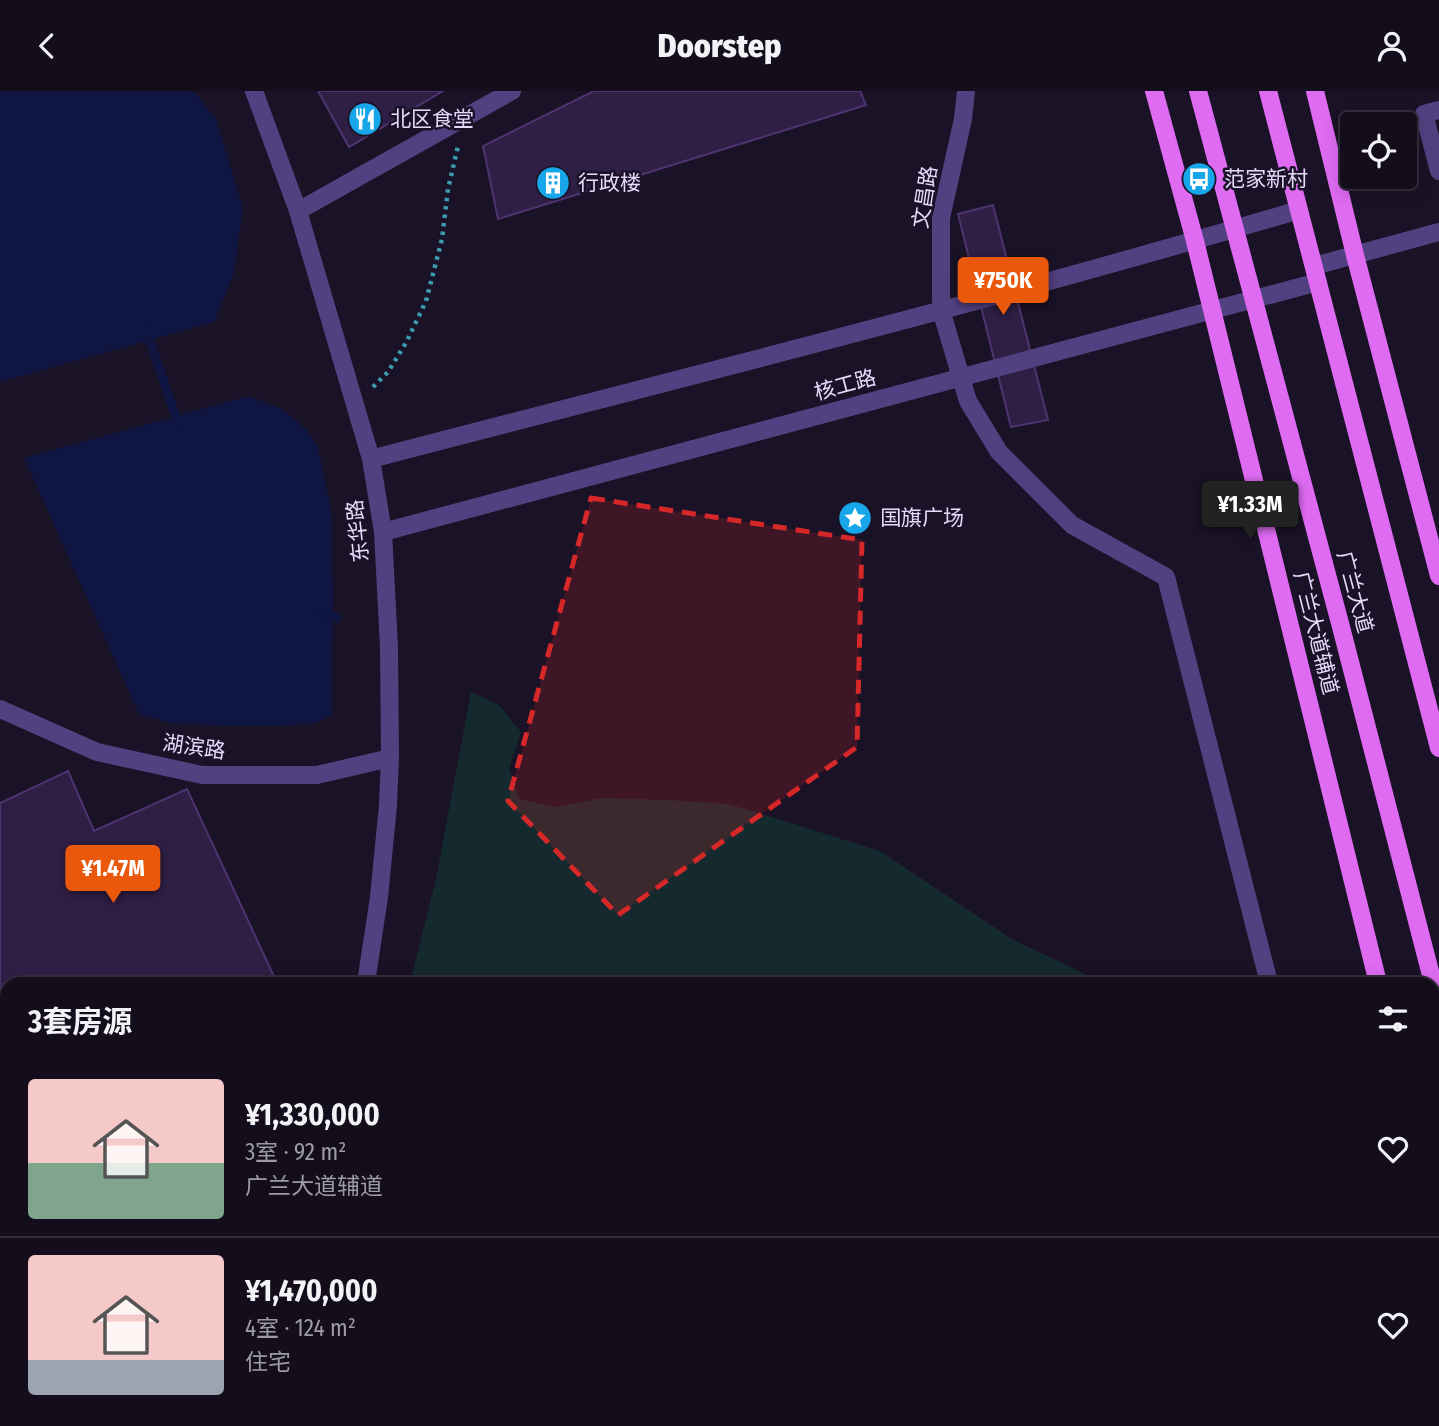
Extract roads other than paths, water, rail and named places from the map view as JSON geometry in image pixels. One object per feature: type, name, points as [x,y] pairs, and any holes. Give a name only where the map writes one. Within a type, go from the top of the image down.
[{"type":"main road","name":"广兰大道辅道","points":[[1154,91],[1195,241],[1377,977]]},
{"type":"main road","name":"广兰大道","points":[[1198,91],[1431,977]]},
{"type":"main road","name":"广兰大道","points":[[1268,91],[1439,748]]},
{"type":"main road","points":[[1315,91],[1439,576]]},
{"type":"street","name":"东华路","points":[[254,91],[298,211],[371,459],[383,532],[390,647],[390,758],[379,897],[367,977]]},
{"type":"street","points":[[298,211],[512,91]]},
{"type":"street","name":"文昌路","points":[[966,91],[963,119],[941,218],[941,310],[968,401],[999,452],[1072,525],[1166,577],[1267,977]]},
{"type":"street","points":[[1439,110],[1424,114],[1439,171]]},
{"type":"street","points":[[371,459],[941,310],[1299,210]]},
{"type":"street","name":"核工路","points":[[383,532],[1254,299],[1355,255],[1439,232]]},
{"type":"street","name":"湖滨路","points":[[0,709],[97,752],[202,775],[317,775],[390,758]]},
{"type":"waterway","points":[[146,330],[179,426]]},
{"type":"waterway","points":[[322,614],[337,618]]},
{"type":"place","name":"北区食堂","points":[[365,119]]},
{"type":"place","name":"范家新村","points":[[1199,179]]},
{"type":"place","name":"行政楼","points":[[553,183]]},
{"type":"place","name":"国旗广场","points":[[855,518]]}]
